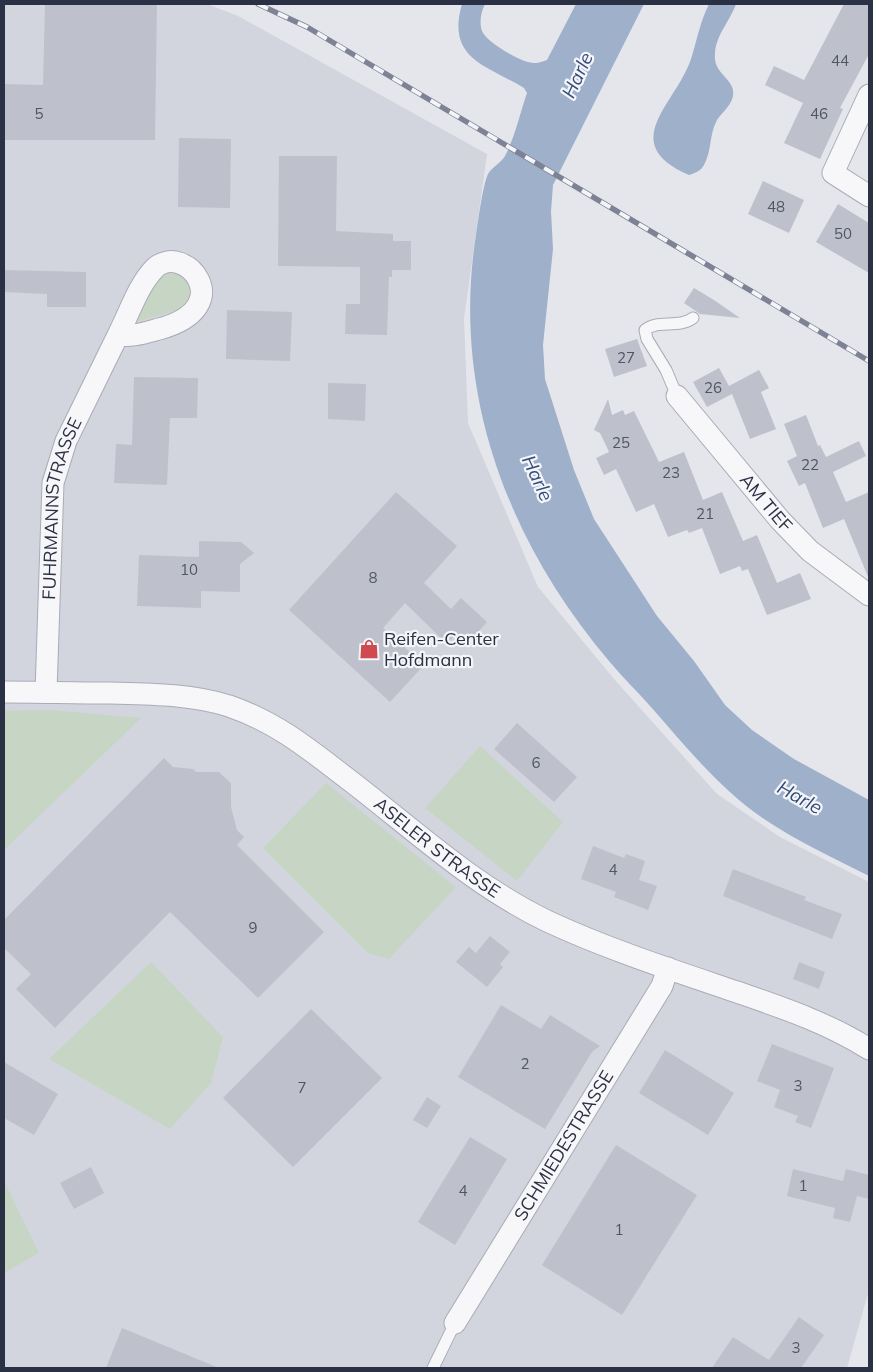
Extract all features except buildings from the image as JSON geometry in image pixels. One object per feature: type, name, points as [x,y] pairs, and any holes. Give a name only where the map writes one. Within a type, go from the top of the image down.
[{"type":"street","points":[[869,95],[833,173],[869,196]]},
{"type":"street","name":"FUHRMANNSTRASSE","points":[[46,692],[53,483],[66,441],[118,335]]},
{"type":"street","name":"AM TIEF","points":[[677,396],[780,520],[810,551],[869,595]]},
{"type":"street","name":"ASELER STRASSE","points":[[4,692],[179,696],[228,706],[259,717],[286,732],[490,890],[550,922],[668,968],[799,1014],[826,1025],[869,1049]]},
{"type":"street","name":"SCHMIEDESTRASSE","points":[[455,1323],[662,986],[668,968]]},
{"type":"lane","points":[[677,396],[666,370],[647,339],[645,330],[652,326],[686,324],[693,318]]},
{"type":"lane","points":[[433,1368],[455,1323]]},
{"type":"shaded area","points":[[4,4],[207,4],[238,16],[487,154],[464,319],[468,423],[538,587],[614,679],[717,794],[780,837],[869,882],[869,1290],[847,1368],[4,1368]]},
{"type":"green space","points":[[167,273],[180,275],[188,280],[190,288],[189,299],[177,310],[136,322],[136,317],[160,275]]},
{"type":"green space","points":[[50,710],[141,718],[4,850],[4,711]]},
{"type":"green space","points":[[480,746],[563,822],[517,881],[425,808]]},
{"type":"green space","points":[[326,783],[456,887],[389,959],[368,953],[263,848]]},
{"type":"green space","points":[[151,962],[223,1037],[211,1083],[170,1129],[49,1059]]},
{"type":"green space","points":[[4,1181],[39,1253],[4,1273]]},
{"type":"water","name":"Harle","points":[[462,4],[485,4],[481,28],[485,36],[514,56],[535,63],[547,60],[576,4],[644,4],[553,185],[551,211],[553,249],[543,345],[545,379],[574,470],[594,519],[657,616],[694,661],[725,705],[752,730],[794,759],[869,800],[869,876],[802,842],[764,819],[704,767],[614,667],[573,615],[542,566],[516,515],[495,462],[480,407],[472,351],[470,294],[476,235],[486,179],[509,149],[527,93],[524,88],[483,66],[465,49],[460,37],[459,22]]},
{"type":"water","points":[[709,4],[736,4],[718,40],[715,53],[715,60],[719,70],[729,81],[733,95],[730,103],[714,125],[707,160],[700,170],[689,175],[668,163],[656,150],[654,136],[657,122],[684,76]]},
{"type":"railway","points":[[258,4],[307,27],[869,361]]},
{"type":"place","name":"Reifen-Center Hofdmann","points":[[369,649]]}]
